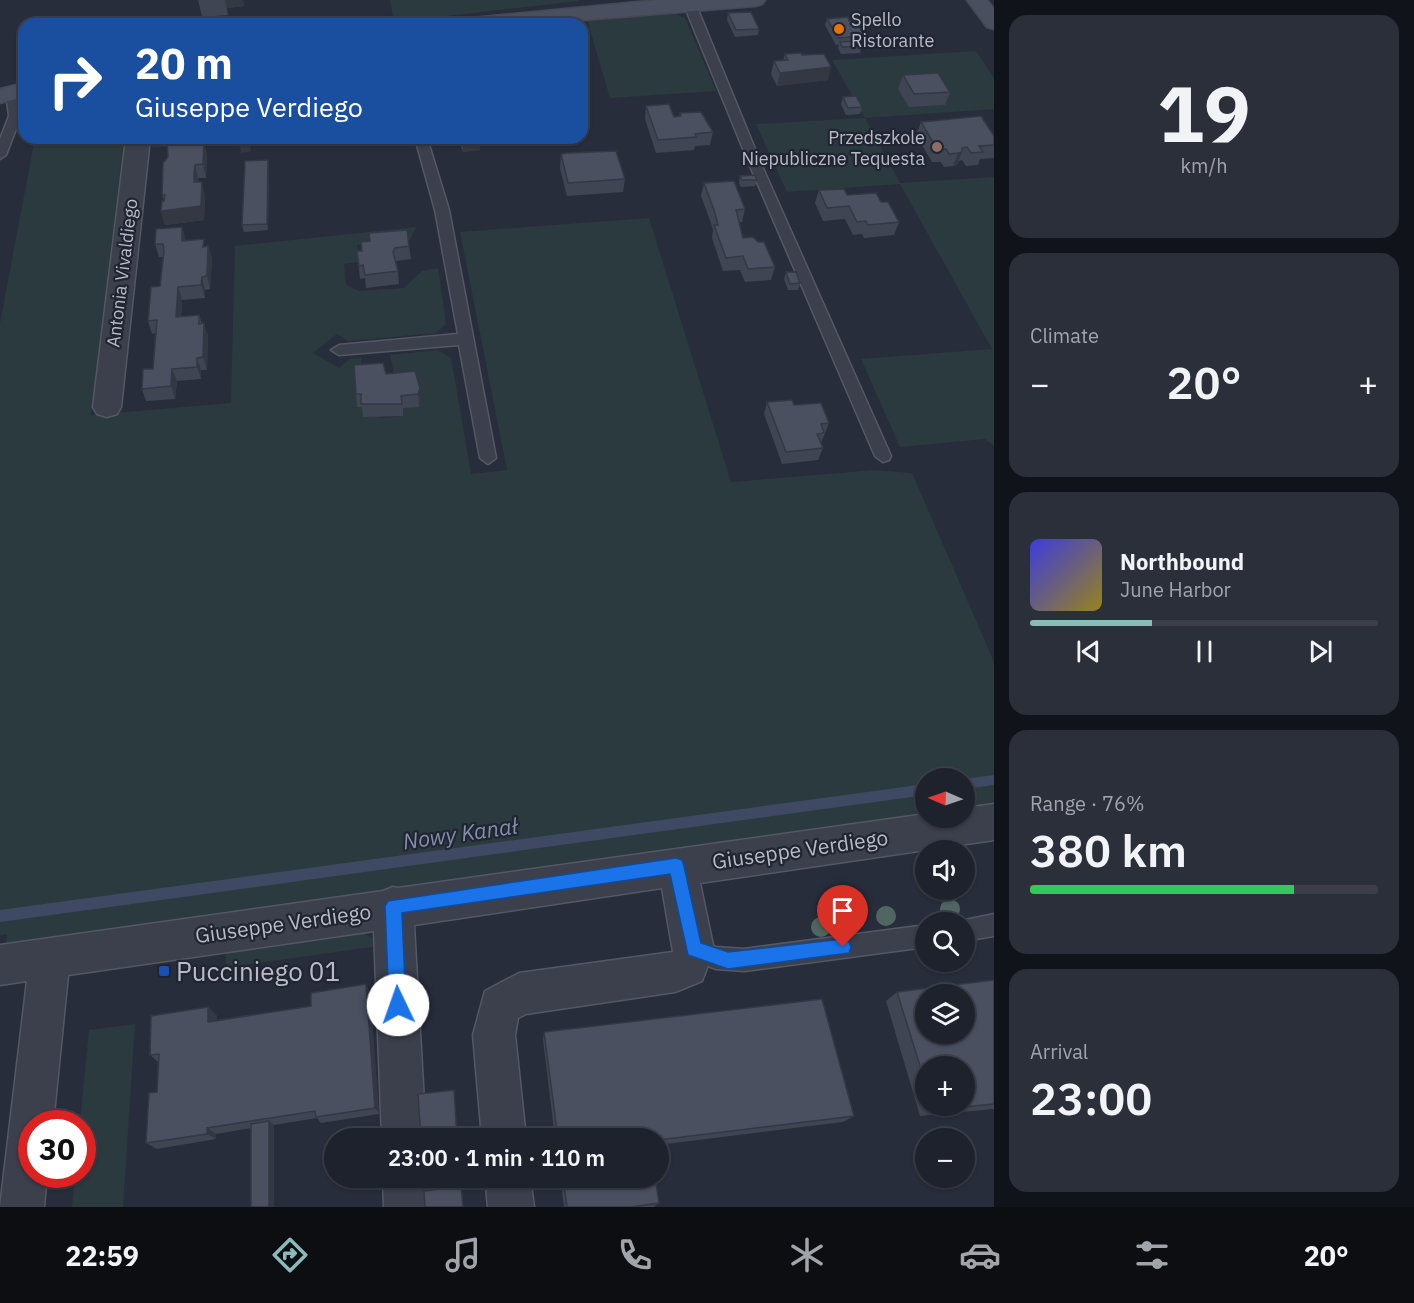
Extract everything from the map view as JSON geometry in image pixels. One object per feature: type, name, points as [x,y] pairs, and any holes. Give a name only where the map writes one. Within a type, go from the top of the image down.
[{"type":"street","points":[[523,18],[689,2],[755,0]]},
{"type":"street","points":[[977,0],[994,23]]},
{"type":"street","name":"Antonia Vivaldiego","points":[[106,407],[137,144]]},
{"type":"street","name":"Giuseppe Verdiego","points":[[0,965],[393,906],[994,822]]},
{"type":"street","points":[[503,1128],[494,1035],[500,1006],[519,994],[675,972],[687,967],[694,950],[676,866]]},
{"type":"street","points":[[393,906],[404,1128]]},
{"type":"street","points":[[21,1207],[50,958]]},
{"type":"street","points":[[406,1188],[407,1207]]},
{"type":"street","points":[[509,1188],[511,1207]]},
{"type":"lane","points":[[689,2],[761,177],[883,456]]},
{"type":"lane","points":[[0,155],[15,116],[12,93]]},
{"type":"lane","points":[[423,144],[442,210],[464,339],[488,458]]},
{"type":"lane","points":[[339,350],[464,339]]},
{"type":"lane","points":[[975,929],[994,926]]},
{"type":"lane","points":[[694,950],[716,958],[744,960],[915,937]]},
{"type":"shaded area","points":[[390,0],[579,0],[429,18],[393,18]]},
{"type":"shaded area","points":[[675,14],[685,18],[716,91],[610,98],[588,20]]},
{"type":"shaded area","points":[[976,51],[994,78],[994,109],[865,118],[832,60]]},
{"type":"shaded area","points":[[865,118],[900,183],[994,177],[994,446],[985,439],[900,447],[861,359],[992,349],[900,184],[787,192],[756,124]]},
{"type":"shaded area","points":[[34,144],[123,144],[91,415],[231,403],[235,246],[416,227],[410,240],[357,245],[358,262],[344,264],[346,285],[359,291],[404,288],[422,271],[438,268],[446,324],[436,333],[348,341],[337,334],[313,353],[339,368],[350,359],[361,358],[363,407],[381,418],[403,416],[390,355],[438,350],[451,358],[471,474],[507,470],[460,232],[649,218],[731,482],[874,470],[912,473],[994,662],[994,805],[975,808],[975,768],[915,768],[915,816],[6,947],[7,934],[0,935],[0,323]]},
{"type":"shaded area","points":[[152,144],[201,144],[152,148]]},
{"type":"shaded area","points":[[356,929],[374,939],[379,946],[230,967],[226,964],[226,949]]},
{"type":"shaded area","points":[[135,1024],[123,1207],[72,1207],[74,1188],[96,1188],[96,1110],[81,1110],[89,1030]]},
{"type":"building","points":[[751,12],[759,29],[736,30],[728,13]]},
{"type":"building","points":[[848,17],[849,21],[855,20],[865,36],[838,38],[827,19]]},
{"type":"building","points":[[859,41],[862,46],[842,47],[840,42]]},
{"type":"building","points":[[801,53],[802,55],[824,54],[831,67],[780,73],[774,61],[788,60],[785,54]]},
{"type":"building","points":[[938,73],[950,92],[914,94],[903,75]]},
{"type":"building","points":[[856,96],[862,107],[848,108],[843,97]]},
{"type":"building","points":[[669,104],[674,117],[681,116],[680,113],[701,112],[713,132],[695,134],[696,137],[658,140],[646,106]]},
{"type":"building","points":[[981,116],[994,136],[994,145],[979,146],[983,152],[971,153],[967,147],[962,148],[962,152],[949,154],[946,149],[937,149],[921,122]]},
{"type":"building","points":[[167,144],[204,144],[203,164],[195,165],[194,173],[194,182],[202,182],[201,206],[161,211],[165,195],[162,195],[163,163],[168,157]]},
{"type":"building","points":[[616,151],[625,179],[568,183],[561,154]]},
{"type":"building","points":[[268,160],[267,224],[242,225],[245,161]]},
{"type":"building","points":[[755,175],[757,180],[742,180],[740,176]]},
{"type":"building","points":[[734,181],[745,209],[736,210],[743,238],[753,237],[758,242],[764,242],[775,267],[748,269],[743,256],[726,258],[714,225],[718,225],[704,183]]},
{"type":"building","points":[[844,189],[847,195],[876,193],[881,202],[888,202],[899,222],[868,225],[866,221],[857,222],[849,206],[827,208],[819,190]]},
{"type":"building","points":[[182,227],[182,241],[204,239],[203,247],[208,246],[207,276],[202,277],[201,285],[178,287],[176,317],[199,315],[199,324],[204,323],[203,357],[197,358],[197,367],[172,369],[171,386],[142,389],[143,369],[153,369],[157,320],[148,321],[151,287],[160,286],[164,251],[163,244],[155,244],[156,229]]},
{"type":"building","points":[[407,230],[409,246],[395,248],[393,252],[398,271],[365,275],[363,265],[359,266],[357,251],[362,251],[361,242],[370,241],[369,233]]},
{"type":"building","points":[[786,272],[796,272],[800,283],[790,284]]},
{"type":"building","points":[[383,363],[386,374],[415,371],[420,388],[418,394],[401,396],[402,404],[361,404],[361,394],[356,394],[354,365]]},
{"type":"building","points":[[792,400],[794,405],[821,403],[829,423],[821,424],[824,433],[817,434],[823,448],[786,452],[767,402]]},
{"type":"building","points":[[994,980],[994,1104],[975,1106],[975,1056],[917,1056],[897,992],[915,990],[915,1044],[975,1044],[975,984],[962,984]]},
{"type":"building","points":[[366,984],[375,1108],[316,1117],[315,1111],[207,1128],[207,1134],[146,1143],[149,1093],[157,1092],[159,1054],[150,1055],[151,1016],[208,1007],[208,1022],[311,1006],[311,993]]},
{"type":"building","points":[[822,999],[854,1116],[669,1139],[669,1128],[557,1128],[544,1032]]},
{"type":"building","points":[[454,1090],[456,1128],[420,1128],[418,1094]]},
{"type":"building","points":[[269,1121],[269,1207],[251,1207],[251,1124]]},
{"type":"building","points":[[461,1188],[463,1207],[425,1207],[424,1191]]},
{"type":"building","points":[[564,1188],[657,1188],[659,1203],[631,1207],[567,1207]]},
{"type":"waterway","name":"Nowy Kanał","points":[[975,783],[994,780]]},
{"type":"waterway","name":"Nowy Kanał","points":[[0,916],[915,791]]},
{"type":"place","name":"Spello Ristorante","points":[[839,29]]},
{"type":"place","name":"Przedszkole Niepubliczne Tequesta","points":[[937,147]]},
{"type":"place","name":"Pucciniego 01","points":[[164,971]]},
{"type":"route","points":[[398,1005],[393,906],[676,866],[694,950],[728,961],[843,947]]}]
